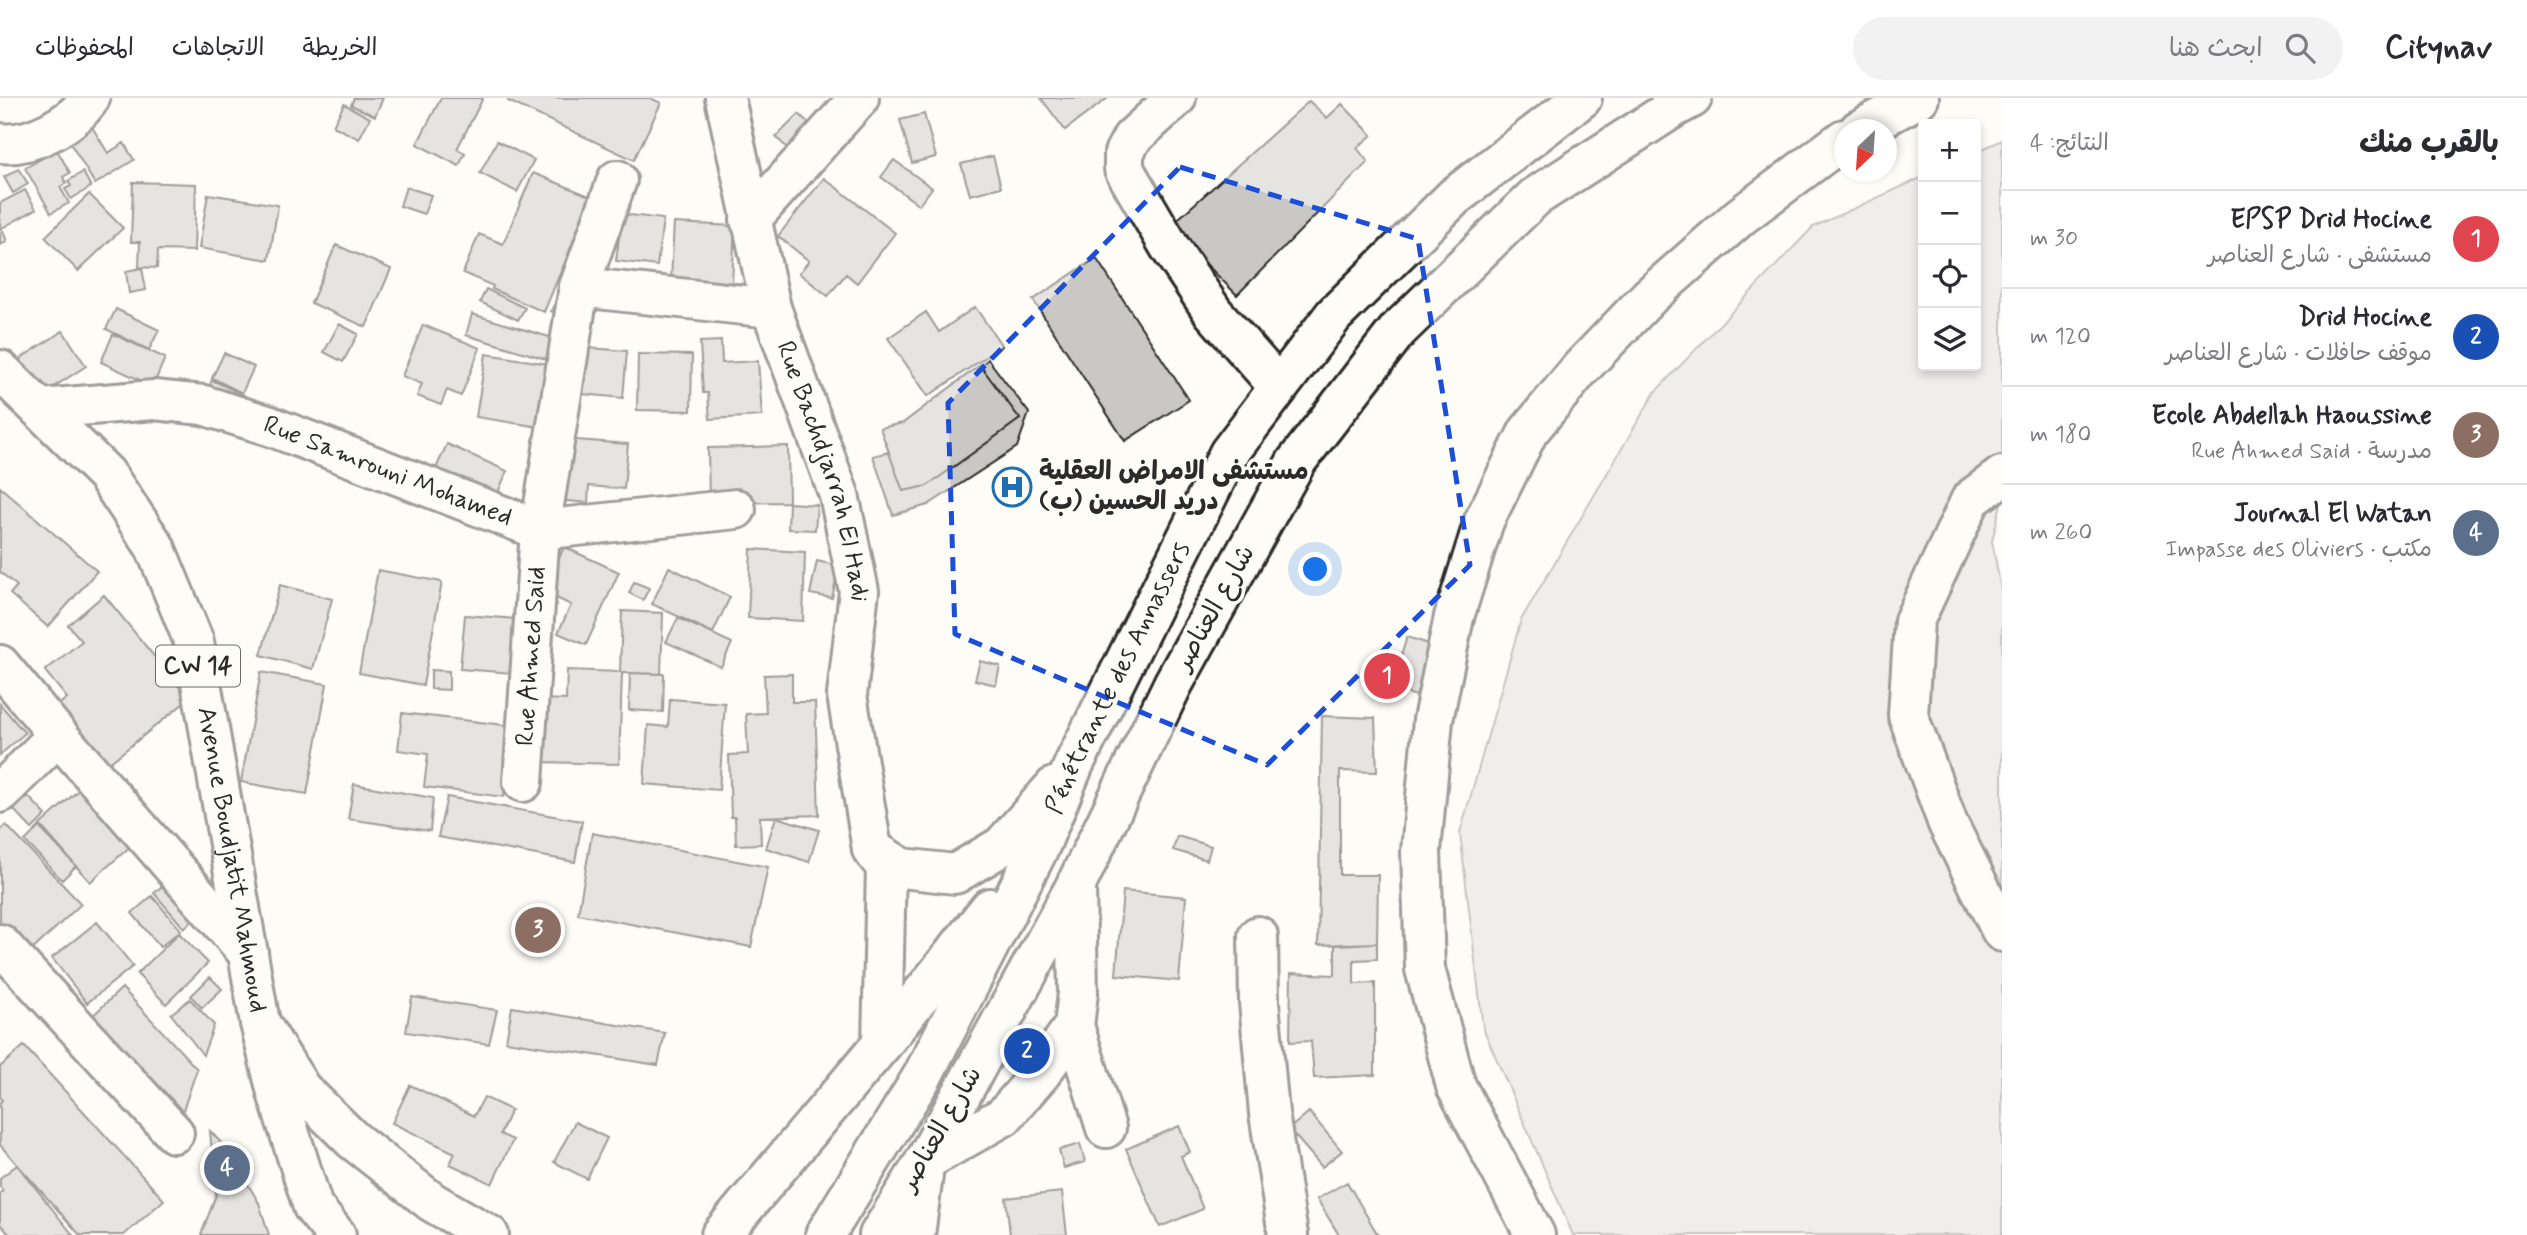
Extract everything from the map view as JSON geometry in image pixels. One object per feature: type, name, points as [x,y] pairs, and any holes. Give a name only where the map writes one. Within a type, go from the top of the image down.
[{"type":"main road","points":[[0,143],[12,145],[51,133],[90,98]]},
{"type":"main road","name":"Rue Bachdjarrah El Hadi","points":[[725,98],[771,308],[839,495],[859,591],[847,695],[872,849],[886,867],[882,1044]]},
{"type":"main road","points":[[750,220],[859,98]]},
{"type":"main road","points":[[1176,98],[1132,138],[1124,153],[1124,169],[1169,246],[1213,312],[1278,386]]},
{"type":"main road","name":"Pénétrante des Annassers","points":[[825,1235],[922,1077],[1040,846],[1074,764],[1229,453],[1334,315],[1454,197],[1582,98]]},
{"type":"main road","name":"شارع العناصر","points":[[878,1235],[925,1161],[1076,885],[1173,684],[1296,462],[1398,330],[1535,197],[1692,98]]},
{"type":"main road","points":[[1879,119],[1919,98]]},
{"type":"main road","points":[[1535,1235],[1456,1086],[1425,969],[1421,851],[1433,720],[1454,617],[1484,521],[1528,432],[1580,369],[1650,296],[1741,216],[1834,146]]},
{"type":"main road","name":"Rue Ahmed Said","points":[[523,782],[540,530],[579,287],[617,180]]},
{"type":"main road","points":[[579,287],[771,308]]},
{"type":"main road","name":"Avenue Boudjatit Mahmoud","points":[[0,370],[106,474],[155,547],[194,642],[260,1023],[277,1093],[313,1207],[336,1235]]},
{"type":"main road","name":"Rue Samrouni Mohamed","points":[[40,409],[154,400],[203,405],[270,426],[540,530],[736,509]]},
{"type":"main road","points":[[2002,476],[1971,499],[1914,621],[1908,715],[1948,824],[2002,932]]},
{"type":"main road","points":[[0,665],[248,953]]},
{"type":"main road","points":[[0,793],[58,735]]},
{"type":"main road","points":[[872,849],[902,868],[955,874],[1002,846],[1074,764]]},
{"type":"main road","points":[[721,1235],[882,1044],[1040,846]]},
{"type":"main road","points":[[1076,885],[1078,993],[1074,1026],[1106,1128]]},
{"type":"main road","points":[[1258,936],[1259,1002],[1269,1113],[1288,1235]]},
{"type":"main road","points":[[0,944],[174,1133]]},
{"type":"main road","points":[[260,1023],[301,1089],[353,1140],[432,1202],[489,1235]]},
{"type":"main road","points":[[915,1235],[925,1161],[1004,1116],[1041,1073],[1074,1026]]},
{"type":"highlighted area","points":[[1180,167],[1418,239],[1470,565],[1267,765],[955,634],[948,403]]},
{"type":"shaded area","points":[[2002,140],[2002,499],[1992,541],[2002,595],[2002,1235],[1573,1235],[1483,1028],[1460,833],[1521,620],[1655,392],[1813,227],[1918,179],[1918,371],[1981,371],[1981,150]]},
{"type":"building","points":[[354,98],[383,98],[375,116],[351,105]]},
{"type":"building","points":[[441,98],[483,98],[457,149],[465,153],[459,166],[417,144]]},
{"type":"building","points":[[509,98],[650,98],[661,103],[634,160],[508,101]]},
{"type":"building","points":[[1041,98],[1108,98],[1065,130]]},
{"type":"building","points":[[1309,101],[1327,118],[1342,104],[1372,135],[1357,148],[1368,162],[1237,295],[1169,227]]},
{"type":"building","points":[[344,104],[370,118],[359,139],[333,126]]},
{"type":"building","points":[[799,114],[813,127],[790,151],[776,137]]},
{"type":"building","points":[[924,114],[936,157],[912,163],[900,120]]},
{"type":"building","points":[[92,127],[108,153],[124,143],[134,160],[95,184],[69,141]]},
{"type":"building","points":[[497,141],[534,160],[517,192],[480,173]]},
{"type":"building","points":[[57,150],[70,173],[63,177],[66,183],[60,187],[69,203],[51,213],[25,168]]},
{"type":"building","points":[[993,156],[1001,187],[970,195],[961,164]]},
{"type":"building","points":[[894,160],[932,188],[919,205],[881,177]]},
{"type":"building","points":[[19,169],[28,184],[13,193],[4,177]]},
{"type":"building","points":[[83,172],[91,187],[71,199],[65,189],[71,186],[68,181]]},
{"type":"building","points":[[533,173],[592,197],[544,312],[463,273],[479,234],[503,244]]},
{"type":"building","points":[[824,178],[895,233],[857,283],[846,274],[828,296],[799,273],[809,261],[778,236]]},
{"type":"building","points":[[133,182],[196,184],[194,251],[158,250],[157,268],[139,267],[140,242],[131,242]]},
{"type":"building","points":[[406,187],[431,195],[424,214],[400,206]]},
{"type":"building","points":[[25,190],[36,209],[0,229],[0,203]]},
{"type":"building","points":[[89,194],[123,228],[78,271],[45,237]]},
{"type":"building","points":[[208,194],[278,205],[269,260],[199,248]]},
{"type":"building","points":[[622,214],[663,219],[657,266],[616,261]]},
{"type":"building","points":[[674,223],[735,226],[732,283],[671,280]]},
{"type":"building","points":[[3,231],[7,242],[0,245],[0,233]]},
{"type":"building","points":[[336,245],[391,269],[366,327],[311,303]]},
{"type":"building","points":[[1096,258],[1189,400],[1125,441],[1033,300]]},
{"type":"building","points":[[142,268],[146,290],[129,293],[126,271]]},
{"type":"building","points":[[562,288],[560,316],[551,311]]},
{"type":"building","points":[[486,289],[525,308],[518,320],[480,302]]},
{"type":"building","points":[[975,307],[1002,346],[928,396],[888,338],[926,312],[939,332]]},
{"type":"building","points":[[116,309],[159,330],[149,350],[106,329]]},
{"type":"building","points":[[472,314],[556,339],[549,360],[466,335]]},
{"type":"building","points":[[339,324],[358,334],[343,362],[324,352]]},
{"type":"building","points":[[423,325],[480,348],[461,396],[447,390],[441,405],[417,396],[422,384],[402,376]]},
{"type":"building","points":[[63,331],[86,366],[38,397],[15,362]]},
{"type":"building","points":[[113,334],[165,358],[153,386],[101,362]]},
{"type":"building","points":[[721,341],[722,363],[758,361],[762,416],[710,419],[708,393],[703,393],[700,342]]},
{"type":"building","points":[[576,347],[627,351],[623,398],[572,393]]},
{"type":"building","points":[[224,353],[254,367],[242,393],[212,378]]},
{"type":"building","points":[[486,354],[549,364],[540,427],[476,417]]},
{"type":"building","points":[[638,354],[692,355],[691,411],[637,410]]},
{"type":"building","points":[[988,359],[1029,413],[1017,447],[928,505],[893,515],[873,456],[889,452],[880,428],[903,423]]},
{"type":"building","points":[[980,365],[1020,419],[927,486],[903,491],[880,428],[903,423]]},
{"type":"building","points":[[212,380],[244,395],[239,407],[207,393]]},
{"type":"building","points":[[563,439],[628,444],[624,489],[589,486],[588,503],[558,500]]},
{"type":"building","points":[[447,444],[507,471],[495,500],[434,473]]},
{"type":"building","points":[[788,446],[789,502],[709,503],[708,448]]},
{"type":"building","points":[[0,487],[97,571],[48,627],[10,594],[17,586],[0,572]]},
{"type":"building","points":[[789,503],[817,505],[815,530],[788,529]]},
{"type":"building","points":[[564,547],[619,572],[586,645],[558,633],[571,605],[544,592]]},
{"type":"building","points":[[751,549],[805,552],[803,621],[748,618]]},
{"type":"building","points":[[817,561],[839,566],[832,598],[810,594]]},
{"type":"building","points":[[669,567],[730,597],[713,633],[652,604]]},
{"type":"building","points":[[378,570],[442,582],[423,685],[359,673]]},
{"type":"building","points":[[634,582],[649,588],[643,600],[629,593]]},
{"type":"building","points":[[280,585],[332,599],[313,669],[261,655]]},
{"type":"building","points":[[104,595],[189,699],[98,772],[49,712],[67,698],[45,671],[82,641],[68,625]]},
{"type":"building","points":[[622,611],[663,613],[661,674],[622,673],[619,764],[540,762],[542,699],[566,700],[567,670],[620,672]]},
{"type":"building","points":[[465,615],[517,619],[513,673],[460,669]]},
{"type":"building","points":[[678,618],[732,643],[721,667],[666,642]]},
{"type":"building","points":[[1407,637],[1432,645],[1416,696],[1391,688]]},
{"type":"building","points":[[980,661],[1000,666],[996,685],[975,680]]},
{"type":"building","points":[[431,670],[449,671],[449,690],[431,689]]},
{"type":"building","points":[[261,672],[327,684],[307,794],[241,782]]},
{"type":"building","points":[[630,673],[664,674],[663,712],[629,710]]},
{"type":"building","points":[[792,674],[792,702],[815,702],[819,815],[760,817],[761,844],[736,845],[735,817],[731,817],[729,755],[748,754],[746,714],[766,713],[764,675]]},
{"type":"building","points":[[670,699],[725,703],[719,790],[644,784],[648,725],[668,727]]},
{"type":"building","points":[[0,704],[25,733],[0,755]]},
{"type":"building","points":[[402,713],[513,726],[504,797],[424,787],[428,754],[398,750]]},
{"type":"building","points":[[1322,716],[1375,718],[1377,772],[1340,771],[1340,875],[1378,875],[1377,943],[1318,945]]},
{"type":"building","points":[[354,784],[433,798],[430,831],[348,819]]},
{"type":"building","points":[[81,788],[132,845],[90,882],[40,825]]},
{"type":"building","points":[[28,796],[46,815],[32,829],[14,810]]},
{"type":"building","points":[[447,797],[582,821],[575,862],[438,837]]},
{"type":"building","points":[[776,817],[819,830],[809,862],[766,848]]},
{"type":"building","points":[[6,825],[81,904],[27,955],[0,927],[0,831]]},
{"type":"building","points":[[39,827],[76,866],[62,880],[25,841]]},
{"type":"building","points":[[592,833],[768,867],[751,947],[578,914]]},
{"type":"building","points":[[1177,836],[1211,846],[1207,860],[1173,850]]},
{"type":"building","points":[[170,879],[200,914],[184,928],[154,893]]},
{"type":"building","points":[[1123,891],[1186,897],[1179,981],[1116,975]]},
{"type":"building","points":[[152,896],[181,930],[160,947],[132,913]]},
{"type":"building","points":[[97,922],[133,966],[87,1003],[52,958]]},
{"type":"building","points":[[179,933],[208,963],[166,1004],[137,974]]},
{"type":"building","points":[[1377,943],[1377,959],[1354,960],[1354,984],[1375,983],[1375,1075],[1314,1078],[1311,1041],[1290,1042],[1291,973],[1335,975],[1335,945]]},
{"type":"building","points":[[210,977],[222,989],[202,1008],[191,996]]},
{"type":"building","points":[[122,988],[197,1069],[178,1125],[87,1021]]},
{"type":"building","points":[[412,997],[497,1010],[489,1044],[406,1032]]},
{"type":"building","points":[[190,999],[214,1025],[203,1055],[171,1014]]},
{"type":"building","points":[[512,1007],[665,1033],[658,1065],[506,1041]]},
{"type":"building","points":[[24,1046],[164,1200],[124,1235],[80,1235],[0,1145],[0,1067]]},
{"type":"building","points":[[410,1085],[474,1116],[484,1097],[511,1110],[500,1134],[513,1140],[492,1184],[450,1164],[455,1153],[392,1123]]},
{"type":"building","points":[[1309,1112],[1342,1151],[1322,1167],[1289,1129]]},
{"type":"building","points":[[575,1122],[607,1138],[587,1179],[554,1162]]},
{"type":"building","points":[[1179,1126],[1190,1152],[1181,1156],[1203,1209],[1160,1227],[1126,1149]]},
{"type":"building","points":[[210,1131],[227,1149],[259,1203],[269,1235],[201,1235],[216,1195]]},
{"type":"building","points":[[1080,1144],[1085,1162],[1064,1168],[1059,1150]]},
{"type":"building","points":[[17,1165],[73,1235],[10,1235],[0,1224],[0,1193],[3,1191],[0,1178]]},
{"type":"building","points":[[1347,1182],[1378,1235],[1339,1235],[1317,1199]]},
{"type":"building","points":[[1062,1192],[1067,1235],[1010,1235],[1006,1198]]},
{"type":"place","name":"مستشفى الامراض العقلية دريد الحسين (ب)","points":[[1012,487]]},
{"type":"place","name":"EPSP Drid Hocine","points":[[1387,676]]},
{"type":"place","name":"Ecole Abdellah Haoussine","points":[[538,930]]},
{"type":"place","name":"Drid Hocine","points":[[1027,1051]]},
{"type":"place","name":"Journal El Watan","points":[[227,1168]]}]
